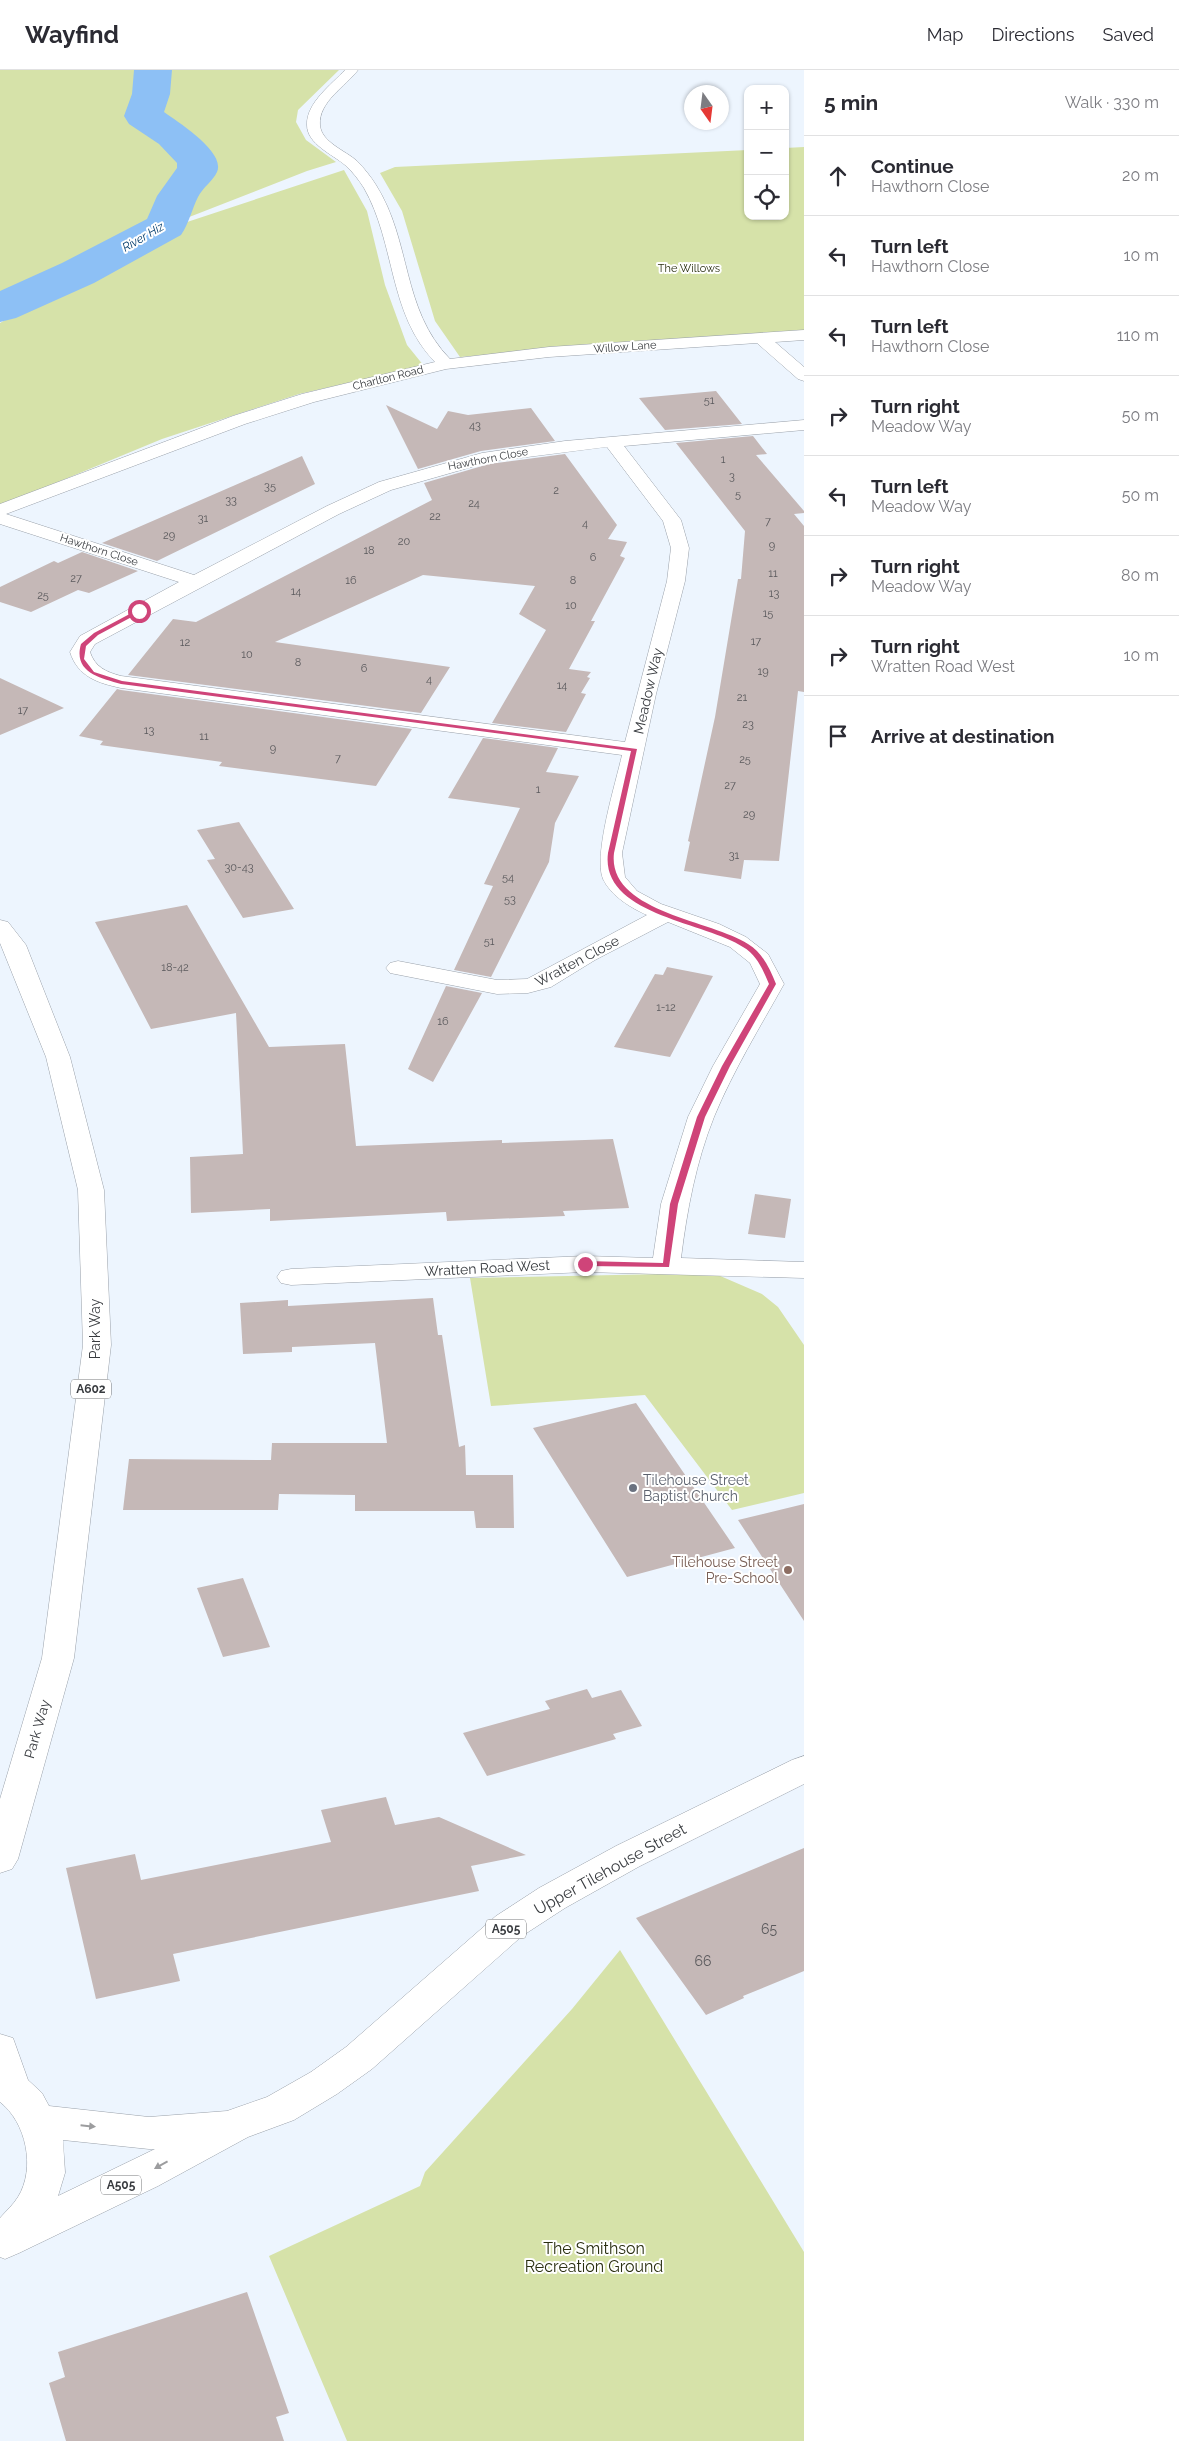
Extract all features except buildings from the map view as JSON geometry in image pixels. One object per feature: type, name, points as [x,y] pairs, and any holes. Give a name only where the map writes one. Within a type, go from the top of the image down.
[{"type":"street","name":"Charlton Road","points":[[352,70],[314,114],[313,127],[320,138],[352,164],[370,186],[384,215],[402,288],[417,325],[433,354],[446,364]]},
{"type":"street","name":"Willow Lane","points":[[446,364],[540,353],[804,334]]},
{"type":"street","points":[[760,337],[804,376]]},
{"type":"street","name":"Charlton Road","points":[[0,510],[173,443],[239,420],[308,398],[446,364]]},
{"type":"street","name":"Hawthorn Close","points":[[635,750],[121,682],[92,673],[85,666],[80,652],[86,640],[333,510],[386,486],[418,475],[512,453],[804,425]]},
{"type":"street","name":"Meadow Way","points":[[612,442],[672,520],[680,548],[676,582],[648,686],[610,864],[612,874],[625,891],[638,902],[664,915],[708,928],[747,946],[764,964],[772,984],[726,1066],[701,1117],[674,1204],[666,1265]]},
{"type":"street","name":"Hawthorn Close","points":[[0,518],[198,582]]},
{"type":"street","name":"Wratten Close","points":[[398,968],[497,987],[528,986],[543,982],[587,955],[664,915]]},
{"type":"street","name":"Park Way","points":[[0,927],[14,945],[58,1057],[91,1190],[97,1345],[58,1658],[0,1859]]},
{"type":"street","name":"Wratten Road West","points":[[291,1277],[585,1264],[804,1270]]},
{"type":"street","name":"Upper Tilehouse Street","points":[[3,2242],[144,2174],[234,2125],[280,2108],[345,2068],[510,1926],[552,1898],[628,1856],[804,1768]]},
{"type":"street","points":[[0,2049],[5,2084],[32,2108],[40,2121],[47,2171],[34,2207],[3,2242]]},
{"type":"street","name":"Upper Tilehouse Street","points":[[40,2121],[149,2133],[234,2125]]},
{"type":"green space","points":[[0,70],[339,70],[298,110],[296,122],[306,140],[336,162],[307,171],[179,221],[65,272],[0,310]]},
{"type":"green space","name":"The Willows","points":[[804,147],[804,330],[460,357],[435,321],[402,211],[380,173],[395,167],[744,150],[744,220],[789,220],[789,148]]},
{"type":"green space","points":[[344,170],[367,211],[385,285],[407,345],[424,366],[299,394],[162,439],[0,506],[0,323],[169,228]]},
{"type":"green space","points":[[664,1274],[718,1275],[762,1294],[778,1307],[804,1345],[804,1493],[732,1510],[645,1395],[491,1406],[470,1278]]},
{"type":"green space","name":"The Smithson Recreation Ground","points":[[620,1950],[804,2252],[804,2441],[347,2441],[269,2256],[420,2186],[425,2172],[572,2009]]},
{"type":"waterway","name":"River Hiz","points":[[0,308],[78,273],[166,226],[178,196],[197,171],[198,161],[173,136],[143,116],[151,94],[153,70]]},
{"type":"place","name":"Tilehouse Street Baptist Church","points":[[633,1488]]},
{"type":"place","name":"Tilehouse Street Pre-School","points":[[788,1570]]},
{"type":"route","points":[[139,611],[86,640],[80,652],[85,666],[92,673],[121,682],[635,750],[611,853],[610,864],[612,874],[625,891],[638,902],[664,915],[734,938],[747,946],[757,954],[764,964],[770,974],[772,984],[764,1002],[726,1066],[701,1117],[688,1164],[674,1204],[666,1265],[585,1264]]}]
